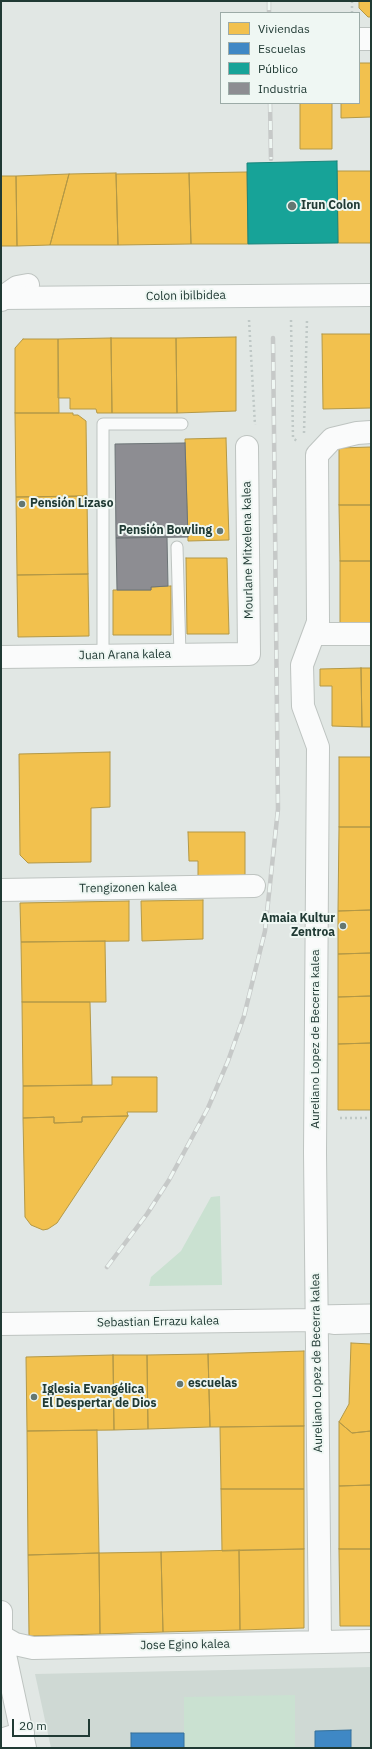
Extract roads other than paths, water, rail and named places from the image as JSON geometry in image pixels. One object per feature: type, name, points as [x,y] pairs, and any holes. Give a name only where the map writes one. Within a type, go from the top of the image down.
[{"type":"street","points":[[360,39],[371,39]]},
{"type":"street","name":"Colon ibilbidea","points":[[1,295],[28,285],[371,282]]},
{"type":"street","name":"Colon ibilbidea","points":[[1,295],[371,295]]},
{"type":"street","name":"Aureliano Lopez de Becerra kalea","points":[[320,1642],[315,1118],[318,747],[303,706],[302,665],[318,622],[310,451],[332,439],[356,433],[371,432]]},
{"type":"street","name":"Mourlane Mitxelena kalea","points":[[247,446],[249,654]]},
{"type":"street","points":[[311,642],[371,634]]},
{"type":"street","name":"Juan Arana kalea","points":[[1,657],[249,654]]},
{"type":"street","name":"Trengizonen kalea","points":[[1,890],[254,886]]},
{"type":"street","name":"Sebastian Errazu kalea","points":[[1,1324],[316,1315],[334,1323],[371,1322]]},
{"type":"street","points":[[1,1612],[1,1636],[24,1740],[1,1740]]},
{"type":"street","name":"Jose Egino kalea","points":[[1,1636],[15,1644],[33,1648],[371,1641]]},
{"type":"lane","points":[[103,656],[103,424],[182,424]]},
{"type":"lane","points":[[177,547],[180,655]]},
{"type":"lane","points":[[316,1315],[371,1310]]},
{"type":"railway","points":[[269,1],[269,12]]},
{"type":"railway","points":[[270,104],[271,159]]},
{"type":"railway","points":[[107,1267],[147,1214],[169,1180],[208,1108],[228,1061],[244,1016],[265,931],[278,809],[273,338]]},
{"type":"place","name":"Irun Colon","points":[[292,206]]},
{"type":"place","name":"Pensión Lizaso","points":[[22,504]]},
{"type":"place","name":"Pensión Bowling","points":[[220,531]]},
{"type":"place","name":"Amaia Kultur Zentroa","points":[[343,926]]},
{"type":"place","name":"escuelas","points":[[180,1384]]},
{"type":"place","name":"Iglesia Evangélica El Despertar de Dios","points":[[34,1397]]}]
